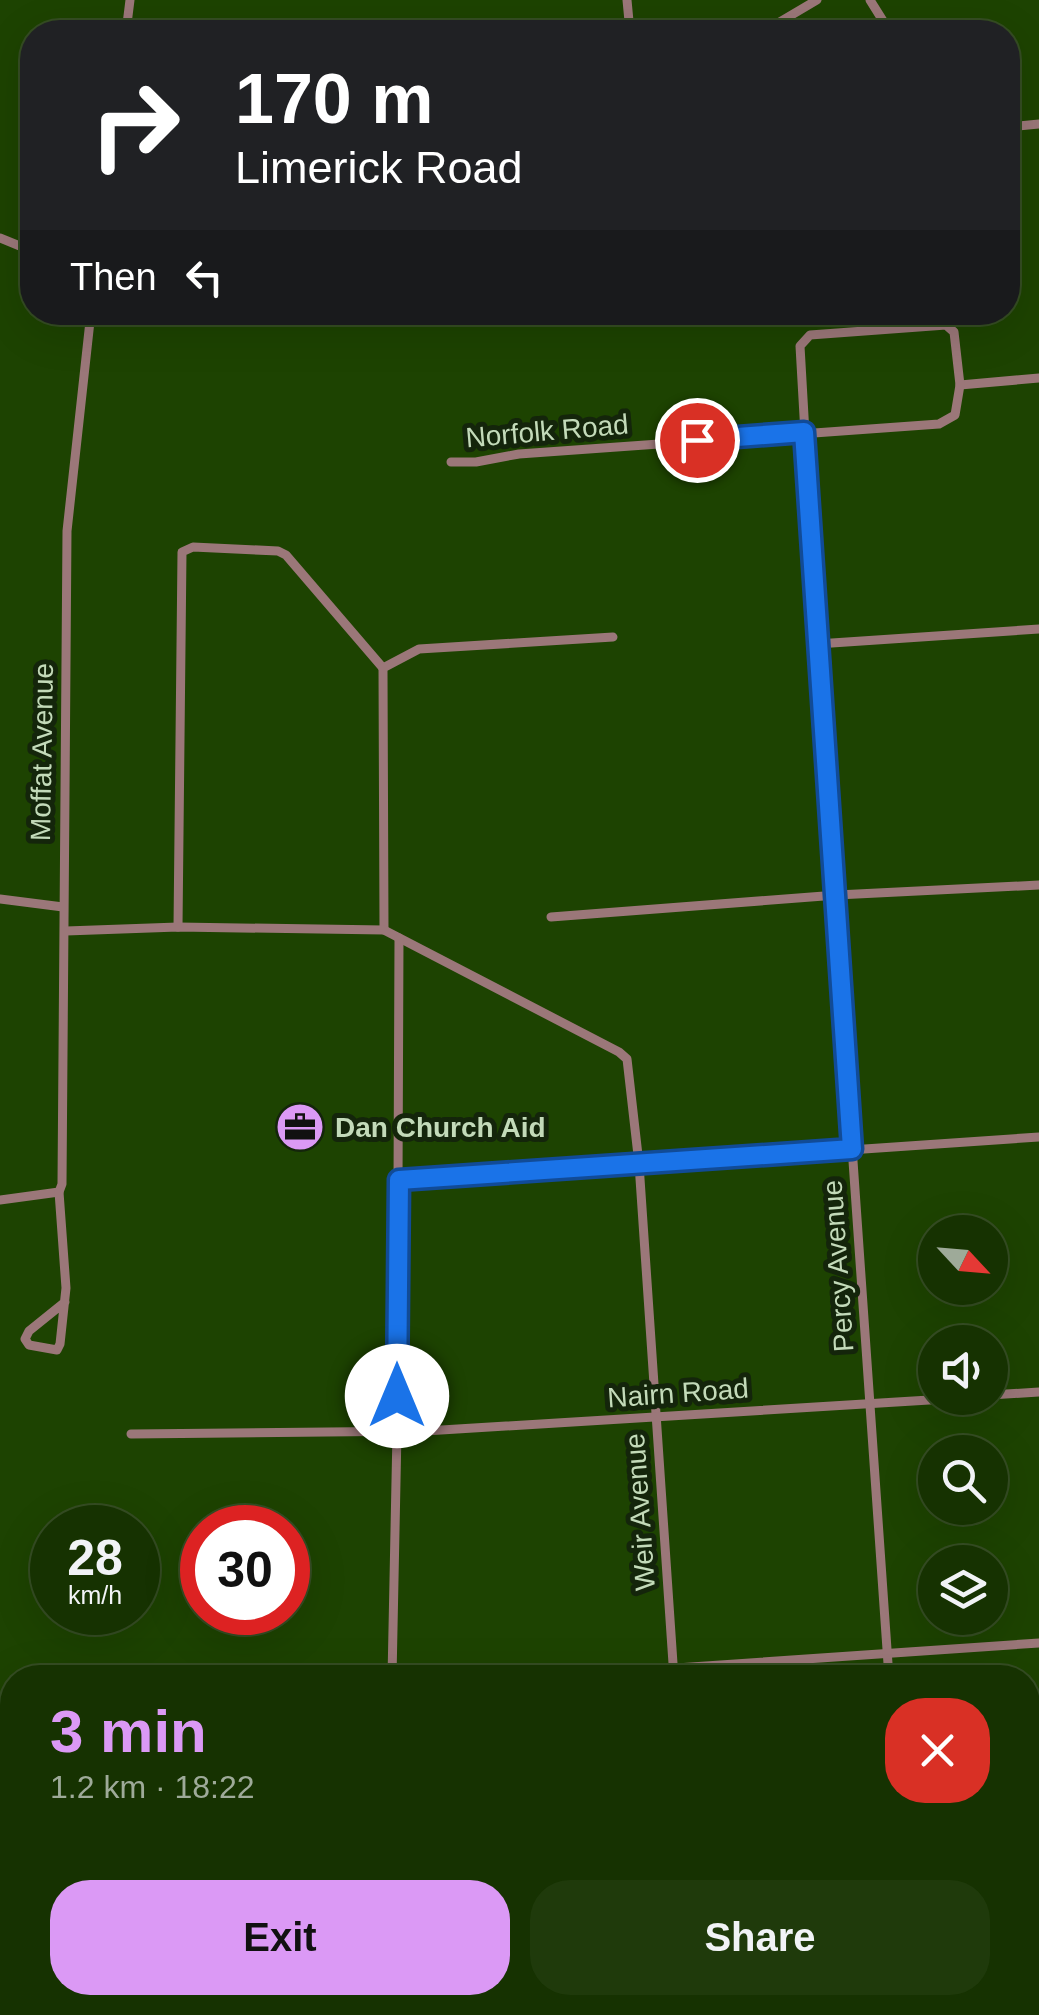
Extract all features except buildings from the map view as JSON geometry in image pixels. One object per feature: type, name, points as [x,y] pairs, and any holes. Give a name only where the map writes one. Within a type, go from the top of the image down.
[{"type":"street","points":[[783,20],[817,0]]},
{"type":"street","name":"Moffat Avenue","points":[[65,1302],[29,1331],[25,1339],[28,1345],[57,1350],[65,1302],[59,1192],[66,931],[63,907],[67,532],[90,325]]},
{"type":"street","name":"Percy Avenue","points":[[888,1665],[800,346],[810,334],[946,325],[954,332],[960,386]]},
{"type":"street","points":[[960,386],[1039,378]]},
{"type":"street","name":"Norfolk Road","points":[[451,462],[939,424],[955,415],[960,386]]},
{"type":"street","points":[[178,927],[180,559],[185,549],[193,547],[278,551],[286,555],[384,668],[384,930]]},
{"type":"street","points":[[817,644],[1039,629]]},
{"type":"street","points":[[384,668],[419,648],[612,637]]},
{"type":"street","points":[[552,917],[1039,884]]},
{"type":"street","points":[[0,899],[63,907]]},
{"type":"street","points":[[66,931],[178,927],[384,930],[399,938],[392,1665]]},
{"type":"street","name":"Weir Avenue","points":[[399,938],[623,1055],[630,1066],[673,1665]]},
{"type":"street","points":[[399,1180],[1039,1137]]},
{"type":"street","points":[[0,1200],[59,1192]]},
{"type":"street","points":[[1008,1395],[1039,1392]]},
{"type":"street","name":"Nairn Road","points":[[131,1434],[397,1432],[918,1401]]},
{"type":"street","points":[[752,1665],[1039,1644]]},
{"type":"place","name":"Dan Church Aid","points":[[300,1127]]},
{"type":"route","points":[[397,1396],[399,1180],[852,1149],[804,432],[697,440]]}]
